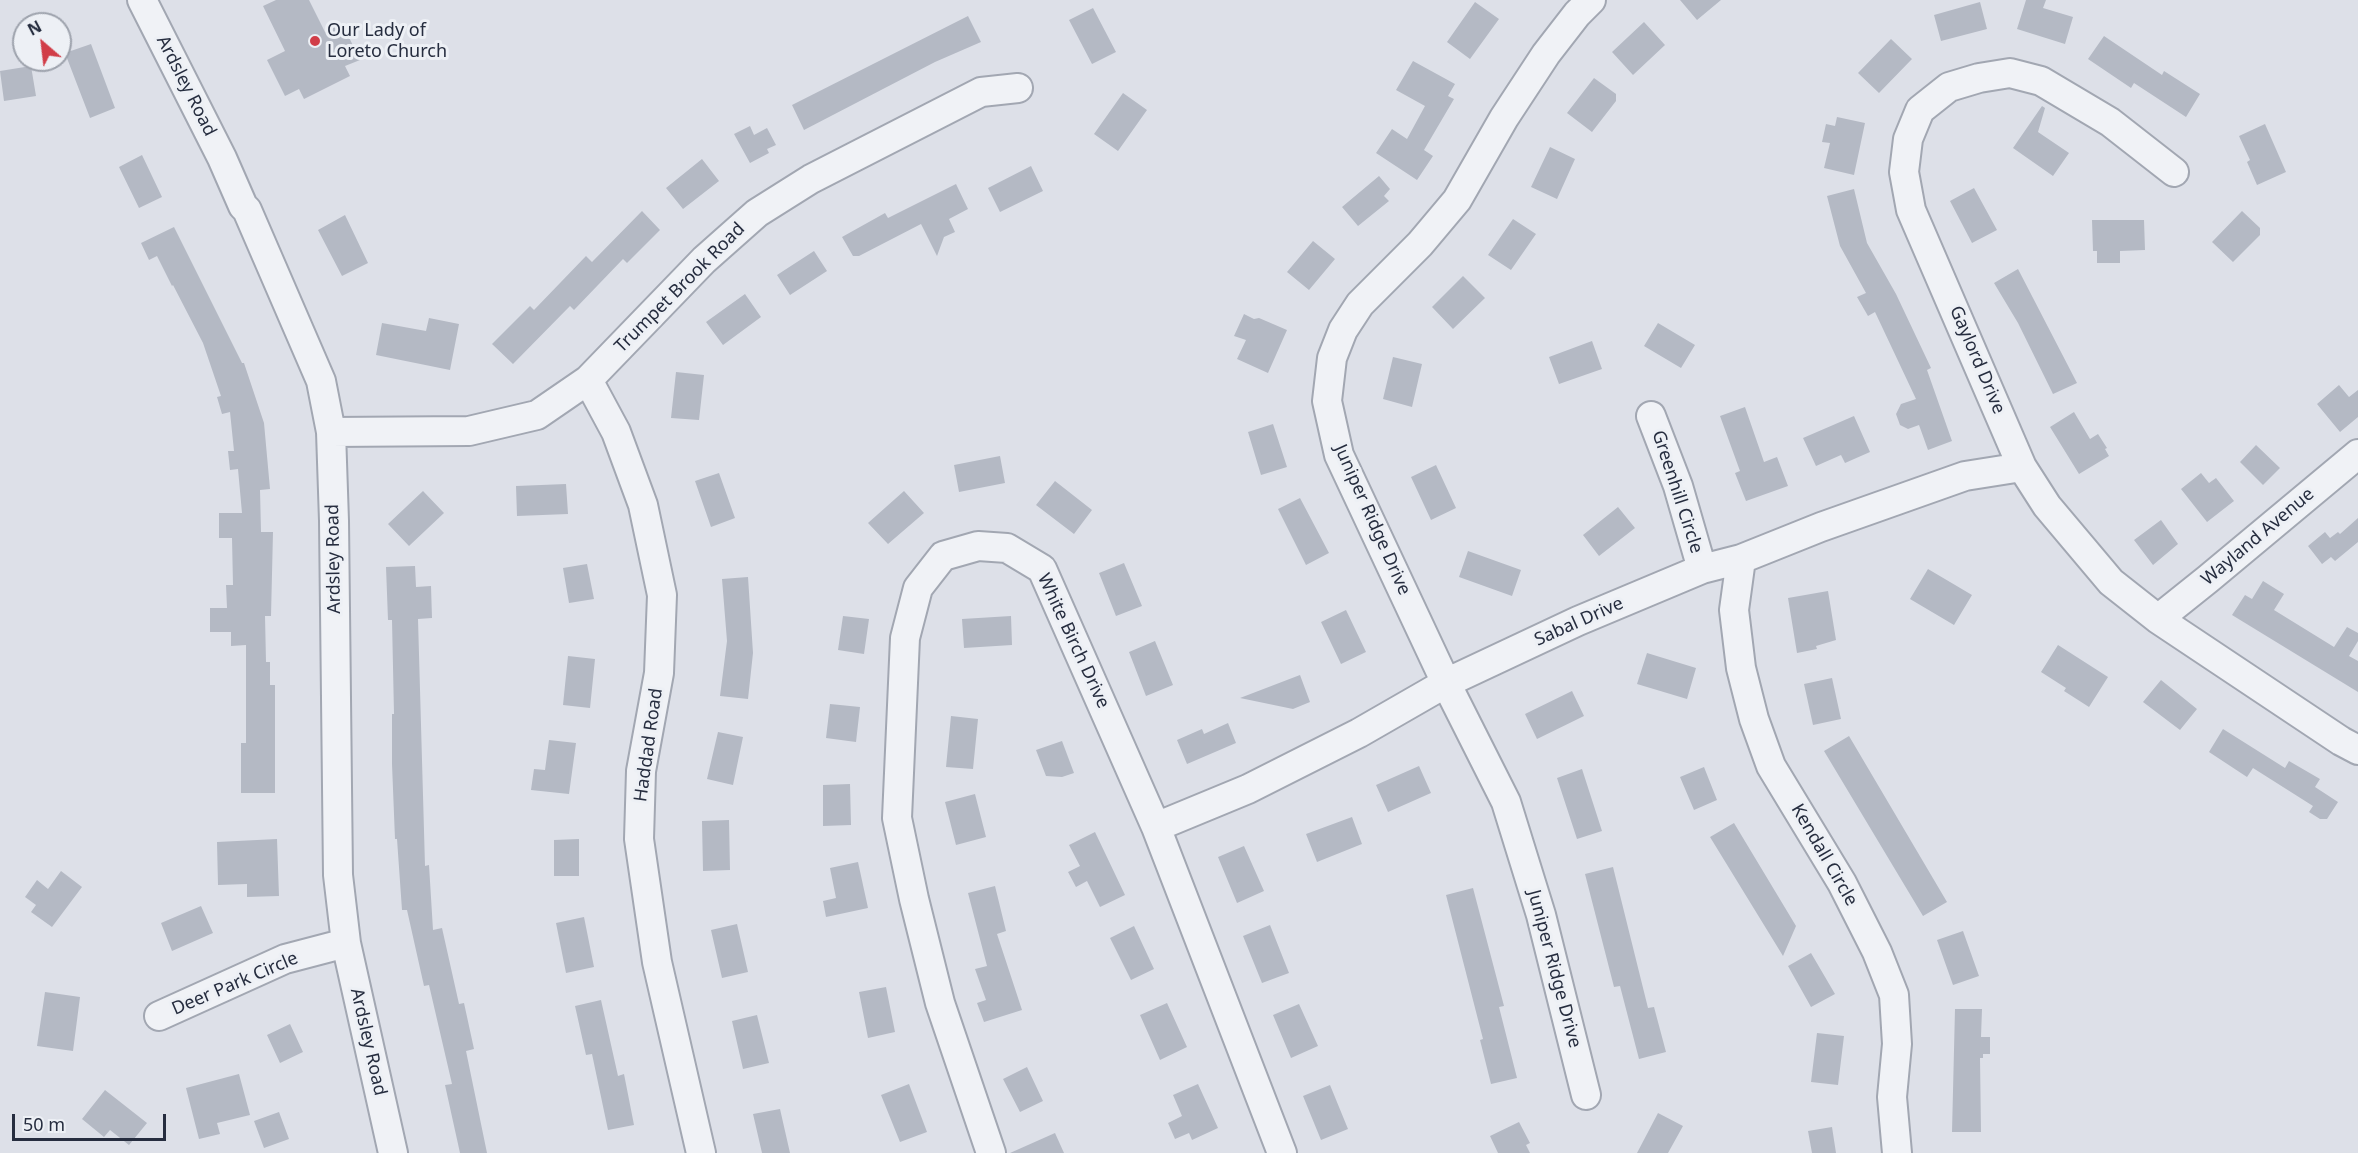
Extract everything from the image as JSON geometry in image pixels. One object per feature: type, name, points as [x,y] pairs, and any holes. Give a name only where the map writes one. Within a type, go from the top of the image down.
[{"type":"street","name":"Ardsley Road","points":[[142,0],[222,158],[292,310],[321,381],[331,432],[338,875],[346,943],[393,1153]]},
{"type":"street","name":"Juniper Ridge Drive","points":[[1586,1095],[1542,915],[1506,802],[1446,683],[1339,455],[1327,401],[1332,358],[1343,330],[1360,304],[1420,244],[1457,200],[1504,118],[1546,54],[1591,0]]},
{"type":"street","name":"Gaylord Drive","points":[[2174,172],[2110,122],[2041,81],[2010,73],[1979,78],[1949,87],[1920,110],[1908,140],[1904,172],[1911,210],[2022,467],[2047,506],[2111,582],[2157,619],[2358,750]]},
{"type":"street","name":"Trumpet Brook Road","points":[[331,432],[469,431],[537,415],[588,380],[704,260],[757,213],[811,179],[981,92],[1018,88]]},
{"type":"street","name":"Haddad Road","points":[[588,380],[616,432],[643,505],[662,595],[659,673],[642,771],[639,839],[657,962],[701,1153]]},
{"type":"street","name":"Greenhill Circle","points":[[1651,416],[1678,486],[1702,569]]},
{"type":"street","name":"Wayland Avenue","points":[[2157,619],[2358,454]]},
{"type":"street","name":"Sabal Drive","points":[[1156,827],[1248,789],[1359,733],[1446,683],[1578,621],[1702,569],[1741,559],[1821,527],[1965,476],[2022,467]]},
{"type":"street","name":"White Birch Drive","points":[[991,1153],[940,1003],[897,818],[899,729],[905,638],[918,588],[943,556],[978,546],[1007,548],[1042,569],[1156,827],[1282,1153]]},
{"type":"street","name":"Kendall Circle","points":[[1741,559],[1734,610],[1741,668],[1754,718],[1771,766],[1842,883],[1877,952],[1894,995],[1897,1044],[1892,1097],[1897,1153]]},
{"type":"street","name":"Deer Park Circle","points":[[159,1016],[285,959],[346,943]]},
{"type":"building","name":"Our Lady of Loreto Church","points":[[276,0],[309,0],[325,32],[342,23],[360,60],[345,66],[350,76],[304,99],[299,89],[285,96],[267,60],[285,51],[263,6]]},
{"type":"building","points":[[1680,0],[1721,0],[1697,20]]},
{"type":"building","points":[[2026,0],[2046,0],[2043,8],[2073,17],[2065,44],[2017,29]]},
{"type":"building","points":[[1475,2],[1499,19],[1470,59],[1447,42]]},
{"type":"building","points":[[1980,2],[1987,29],[1941,41],[1934,15]]},
{"type":"building","points":[[1093,8],[1116,52],[1092,64],[1069,20]]},
{"type":"building","points":[[968,16],[981,42],[935,62],[804,130],[792,105]]},
{"type":"building","points":[[1644,22],[1665,45],[1633,75],[1612,52]]},
{"type":"building","points":[[2104,36],[2162,75],[2164,71],[2200,94],[2186,117],[2134,83],[2131,88],[2088,59]]},
{"type":"building","points":[[1891,39],[1912,59],[1879,93],[1858,73]]},
{"type":"building","points":[[91,44],[115,108],[90,118],[72,71],[72,51]]},
{"type":"building","points":[[1413,61],[1455,84],[1448,96],[1454,99],[1424,150],[1433,156],[1417,180],[1376,153],[1392,129],[1407,139],[1425,106],[1396,90]]},
{"type":"building","points":[[12,69],[12,72],[32,72],[36,96],[4,101],[0,71]]},
{"type":"building","points":[[1594,78],[1616,94],[1616,101],[1592,132],[1567,113]]},
{"type":"building","points":[[1123,93],[1147,110],[1118,151],[1094,134]]},
{"type":"building","points":[[2042,106],[2045,108],[2038,132],[2069,153],[2053,176],[2013,148]]},
{"type":"building","points":[[1837,117],[1865,123],[1854,175],[1824,168],[1830,143],[1822,142],[1826,124],[1835,126]]},
{"type":"building","points":[[2265,124],[2286,172],[2257,185],[2247,162],[2250,160],[2239,136]]},
{"type":"building","points":[[750,126],[754,135],[767,128],[776,145],[767,149],[769,153],[750,163],[734,134]]},
{"type":"building","points":[[1550,147],[1575,159],[1557,199],[1531,187]]},
{"type":"building","points":[[142,155],[162,197],[139,208],[119,167]]},
{"type":"building","points":[[702,159],[719,181],[683,209],[666,188]]},
{"type":"building","points":[[1031,166],[1043,191],[1000,212],[988,188]]},
{"type":"building","points":[[1379,176],[1390,189],[1384,196],[1389,201],[1358,226],[1342,207]]},
{"type":"building","points":[[956,184],[968,209],[949,219],[955,232],[944,237],[937,256],[921,224],[859,256],[853,256],[842,237],[885,213],[888,218]]},
{"type":"building","points":[[1974,188],[1997,230],[1972,243],[1950,201]]},
{"type":"building","points":[[1854,189],[1867,243],[1896,294],[1931,368],[1927,370],[1952,441],[1928,450],[1919,425],[1908,429],[1900,425],[1896,414],[1901,404],[1916,399],[1875,312],[1868,316],[1857,297],[1866,293],[1840,246],[1827,196]]},
{"type":"building","points":[[642,211],[660,230],[627,263],[623,259],[574,310],[570,306],[513,364],[492,344],[530,306],[534,310],[586,256],[592,262]]},
{"type":"building","points":[[2242,211],[2260,228],[2260,235],[2233,262],[2212,242]]},
{"type":"building","points":[[345,215],[368,263],[342,276],[318,230]]},
{"type":"building","points":[[1513,219],[1536,234],[1511,270],[1488,255]]},
{"type":"building","points":[[2092,220],[2144,220],[2145,250],[2120,251],[2120,263],[2097,263],[2097,251],[2093,251]]},
{"type":"building","points":[[174,227],[244,363],[264,423],[270,489],[260,490],[261,532],[273,532],[271,616],[265,616],[266,662],[270,662],[270,685],[275,685],[275,793],[241,793],[241,743],[246,743],[246,645],[231,646],[231,632],[210,632],[210,608],[227,608],[226,585],[233,585],[232,538],[219,538],[219,513],[242,513],[238,469],[230,470],[228,451],[234,451],[230,412],[222,414],[217,397],[221,396],[203,343],[173,285],[157,256],[149,260],[141,243]]},
{"type":"building","points":[[1313,241],[1335,259],[1309,290],[1287,272]]},
{"type":"building","points":[[814,251],[827,271],[790,295],[777,275]]},
{"type":"building","points":[[2018,269],[2077,383],[2053,394],[2018,323],[1994,283]]},
{"type":"building","points":[[1463,276],[1485,298],[1453,329],[1432,307]]},
{"type":"building","points":[[745,294],[761,317],[723,345],[706,322]]},
{"type":"building","points":[[1244,314],[1287,330],[1268,373],[1237,359],[1246,340],[1234,336]]},
{"type":"building","points":[[429,318],[459,324],[450,370],[376,355],[382,323],[426,331]]},
{"type":"building","points":[[1658,323],[1695,345],[1681,368],[1644,346]]},
{"type":"building","points":[[1592,341],[1602,369],[1559,384],[1549,357]]},
{"type":"building","points":[[1393,357],[1422,364],[1412,407],[1383,399]]},
{"type":"building","points":[[676,372],[704,375],[699,420],[671,418]]},
{"type":"building","points":[[2339,385],[2349,397],[2358,390],[2358,417],[2340,432],[2317,404]]},
{"type":"building","points":[[1745,407],[1764,462],[1777,457],[1788,486],[1746,501],[1735,473],[1740,471],[1720,416]]},
{"type":"building","points":[[2074,412],[2090,439],[2098,434],[2109,456],[2079,474],[2050,427]]},
{"type":"building","points":[[1854,416],[1870,452],[1845,463],[1841,455],[1816,466],[1803,438]]},
{"type":"building","points":[[1273,424],[1287,467],[1261,475],[1248,432]]},
{"type":"building","points":[[2256,445],[2280,468],[2263,485],[2240,462]]},
{"type":"building","points":[[1000,456],[1005,483],[959,492],[954,465]]},
{"type":"building","points":[[1436,465],[1456,508],[1431,520],[1411,477]]},
{"type":"building","points":[[719,473],[735,518],[711,527],[695,481]]},
{"type":"building","points":[[2201,473],[2209,483],[2216,478],[2234,501],[2207,522],[2181,489]]},
{"type":"building","points":[[1055,481],[1092,510],[1074,534],[1036,505]]},
{"type":"building","points":[[566,484],[568,514],[517,516],[516,486]]},
{"type":"building","points":[[423,491],[444,513],[409,546],[388,524]]},
{"type":"building","points":[[904,491],[924,513],[888,544],[868,523]]},
{"type":"building","points":[[1300,498],[1329,553],[1306,565],[1278,509]]},
{"type":"building","points":[[1618,507],[1635,528],[1599,556],[1583,535]]},
{"type":"building","points":[[2358,518],[2358,542],[2335,561],[2331,557],[2322,564],[2308,546],[2325,532],[2330,538],[2338,532],[2340,534]]},
{"type":"building","points":[[2161,520],[2178,544],[2153,565],[2134,540]]},
{"type":"building","points":[[1468,551],[1521,570],[1512,596],[1459,577]]},
{"type":"building","points":[[1124,563],[1142,606],[1116,616],[1099,573]]},
{"type":"building","points":[[587,564],[594,599],[569,603],[563,568]]},
{"type":"building","points":[[415,566],[416,587],[431,586],[432,618],[418,619],[425,866],[429,865],[433,930],[442,928],[459,1004],[464,1003],[474,1049],[466,1051],[487,1153],[460,1153],[445,1085],[452,1084],[429,985],[424,986],[407,910],[402,910],[397,839],[395,839],[392,764],[392,714],[394,714],[392,620],[388,620],[386,567]]},
{"type":"building","points":[[1928,569],[1972,595],[1954,625],[1910,599]]},
{"type":"building","points":[[748,577],[753,653],[748,699],[720,696],[727,641],[722,579]]},
{"type":"building","points":[[2263,581],[2284,594],[2274,610],[2334,647],[2347,627],[2358,633],[2358,641],[2349,656],[2358,661],[2358,692],[2232,615],[2245,595],[2252,599]]},
{"type":"building","points":[[1828,591],[1836,640],[1816,646],[1817,649],[1797,653],[1788,598]]},
{"type":"building","points":[[1346,610],[1366,652],[1341,664],[1321,622]]},
{"type":"building","points":[[843,616],[869,619],[864,654],[838,650]]},
{"type":"building","points":[[1011,616],[1012,645],[964,648],[962,619]]},
{"type":"building","points":[[1155,641],[1173,685],[1146,696],[1129,652]]},
{"type":"building","points":[[2058,645],[2108,677],[2089,707],[2064,691],[2066,688],[2041,672]]},
{"type":"building","points":[[1647,653],[1696,668],[1687,699],[1637,684]]},
{"type":"building","points":[[568,656],[595,659],[590,708],[563,705]]},
{"type":"building","points":[[1300,675],[1310,702],[1293,709],[1240,698]]},
{"type":"building","points":[[1832,678],[1841,719],[1813,725],[1804,684]]},
{"type":"building","points":[[2161,680],[2197,709],[2180,730],[2143,702]]},
{"type":"building","points":[[1572,691],[1584,716],[1537,739],[1525,714]]},
{"type":"building","points":[[830,704],[860,707],[856,742],[826,738]]},
{"type":"building","points":[[951,716],[978,719],[973,769],[946,767]]},
{"type":"building","points":[[1228,723],[1236,743],[1187,764],[1177,740],[1202,729],[1204,734]]},
{"type":"building","points":[[2223,729],[2285,768],[2289,761],[2320,779],[2315,787],[2338,802],[2327,819],[2320,819],[2309,812],[2313,806],[2253,768],[2247,777],[2209,752]]},
{"type":"building","points":[[718,732],[743,737],[733,785],[707,779]]},
{"type":"building","points":[[1849,736],[1947,902],[1923,916],[1824,751]]},
{"type":"building","points":[[549,740],[576,743],[569,794],[531,790],[534,769],[545,770]]},
{"type":"building","points":[[1062,741],[1074,773],[1062,777],[1046,776],[1036,750]]},
{"type":"building","points":[[1419,766],[1431,793],[1388,812],[1376,785]]},
{"type":"building","points":[[1704,767],[1717,800],[1694,810],[1680,777]]},
{"type":"building","points":[[1582,769],[1602,831],[1577,839],[1557,778]]},
{"type":"building","points":[[850,784],[851,825],[823,826],[823,785]]},
{"type":"building","points":[[975,794],[986,837],[956,845],[945,802]]},
{"type":"building","points":[[1352,817],[1362,844],[1317,862],[1306,834]]},
{"type":"building","points":[[729,820],[730,870],[703,871],[702,821]]},
{"type":"building","points":[[1734,823],[1796,926],[1783,956],[1710,837]]},
{"type":"building","points":[[1095,832],[1125,895],[1100,907],[1087,881],[1076,887],[1068,872],[1080,866],[1069,845]]},
{"type":"building","points":[[277,839],[279,896],[247,897],[247,884],[218,885],[217,842]]},
{"type":"building","points":[[579,839],[579,876],[554,876],[554,840]]},
{"type":"building","points":[[1244,846],[1264,891],[1237,903],[1218,857]]},
{"type":"building","points":[[858,862],[868,908],[826,917],[823,901],[836,898],[830,868]]},
{"type":"building","points":[[1613,867],[1648,1008],[1654,1007],[1666,1052],[1639,1059],[1620,986],[1614,987],[1585,874]]},
{"type":"building","points":[[61,871],[82,887],[52,927],[31,912],[36,905],[25,897],[37,880],[48,889]]},
{"type":"building","points":[[995,886],[1006,931],[997,934],[1022,1010],[984,1022],[977,1003],[986,1000],[975,969],[987,966],[968,893]]},
{"type":"building","points":[[1473,888],[1504,1006],[1499,1007],[1517,1078],[1491,1084],[1480,1040],[1483,1039],[1446,895]]},
{"type":"building","points":[[201,906],[213,933],[172,951],[161,923]]},
{"type":"building","points":[[584,917],[594,967],[566,973],[556,923]]},
{"type":"building","points":[[737,924],[748,972],[722,978],[711,930]]},
{"type":"building","points":[[1270,925],[1289,973],[1262,983],[1243,936]]},
{"type":"building","points":[[1134,926],[1154,969],[1131,980],[1110,938]]},
{"type":"building","points":[[1963,931],[1979,976],[1953,985],[1937,940]]},
{"type":"building","points":[[1811,953],[1835,994],[1811,1007],[1788,966]]},
{"type":"building","points":[[886,987],[895,1032],[868,1038],[859,992]]},
{"type":"building","points":[[45,992],[80,997],[73,1051],[37,1046]]},
{"type":"building","points":[[601,1000],[618,1076],[624,1074],[634,1125],[608,1130],[592,1054],[586,1055],[575,1006]]},
{"type":"building","points":[[1167,1003],[1187,1047],[1160,1060],[1140,1015]]},
{"type":"building","points":[[1299,1004],[1318,1046],[1291,1058],[1273,1015]]},
{"type":"building","points":[[1955,1009],[1982,1009],[1981,1037],[1990,1037],[1990,1054],[1983,1054],[1983,1058],[1980,1058],[1981,1132],[1952,1132]]},
{"type":"building","points":[[757,1015],[769,1063],[743,1069],[732,1021]]},
{"type":"building","points":[[290,1024],[303,1052],[280,1063],[267,1035]]},
{"type":"building","points":[[1817,1033],[1844,1036],[1838,1085],[1811,1082]]},
{"type":"building","points":[[1027,1067],[1043,1101],[1020,1112],[1003,1079]]},
{"type":"building","points":[[239,1074],[250,1115],[217,1123],[220,1134],[199,1139],[186,1088]]},
{"type":"building","points":[[909,1084],[927,1132],[900,1142],[881,1095]]},
{"type":"building","points":[[1198,1084],[1218,1128],[1192,1140],[1189,1133],[1175,1139],[1168,1123],[1182,1116],[1173,1095]]},
{"type":"building","points":[[1330,1085],[1348,1129],[1321,1140],[1303,1096]]},
{"type":"building","points":[[105,1090],[147,1123],[129,1145],[110,1130],[104,1137],[82,1119]]},
{"type":"building","points":[[780,1109],[790,1153],[762,1153],[753,1114]]},
{"type":"building","points":[[279,1112],[289,1139],[264,1148],[254,1121]]},
{"type":"building","points":[[1658,1113],[1683,1126],[1668,1153],[1637,1153]]},
{"type":"building","points":[[1519,1122],[1530,1143],[1526,1145],[1530,1153],[1498,1153],[1490,1136]]},
{"type":"building","points":[[1832,1127],[1836,1153],[1812,1153],[1808,1131]]},
{"type":"building","points":[[1055,1133],[1064,1153],[1010,1153]]},
{"type":"place","name":"Our Lady of Loreto Church","points":[[315,41]]}]
